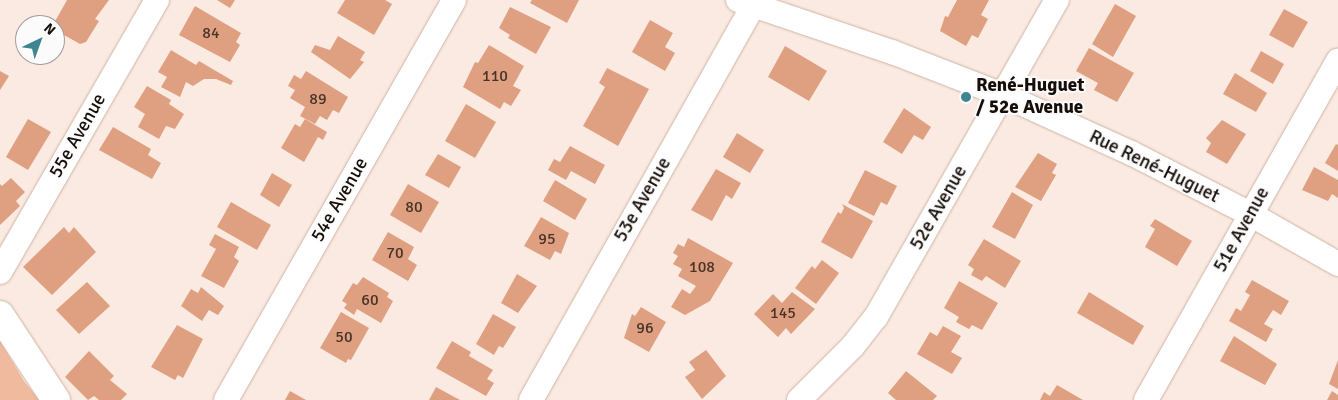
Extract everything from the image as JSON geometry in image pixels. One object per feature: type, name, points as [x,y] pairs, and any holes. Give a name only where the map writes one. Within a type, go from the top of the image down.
[{"type":"street","name":"55e Avenue","points":[[0,272],[157,0]]},
{"type":"street","name":"54e Avenue","points":[[226,400],[454,0]]},
{"type":"street","name":"52e Avenue","points":[[799,400],[853,346],[876,317],[1058,0]]},
{"type":"street","name":"Rue René-Huguet","points":[[749,2],[892,52],[1003,95],[1131,154],[1250,214],[1338,264]]},
{"type":"street","name":"53e Avenue","points":[[530,400],[749,2]]},
{"type":"street","name":"51e Avenue","points":[[1146,400],[1338,60]]},
{"type":"street","points":[[0,316],[56,400]]},
{"type":"shaded area","points":[[0,341],[24,381],[39,400],[0,400]]},
{"type":"building","points":[[67,0],[109,0],[95,19],[99,21],[86,42],[80,44],[65,36],[65,15],[59,15]]},
{"type":"building","points":[[217,0],[235,0],[230,8]]},
{"type":"building","points":[[345,0],[385,0],[392,4],[374,35],[337,13]]},
{"type":"building","points":[[532,0],[579,0],[567,23],[530,3]]},
{"type":"building","points":[[957,0],[989,0],[981,15],[988,19],[978,38],[972,35],[966,46],[940,31],[945,16],[948,17]]},
{"type":"building","points":[[1115,4],[1136,16],[1113,57],[1092,44]]},
{"type":"building","points":[[195,6],[241,33],[236,42],[240,45],[230,62],[179,35]]},
{"type":"building","points":[[510,7],[551,27],[536,54],[508,38],[510,35],[499,28]]},
{"type":"building","points":[[1284,9],[1308,22],[1293,48],[1269,35]]},
{"type":"building","points":[[650,20],[673,33],[665,47],[675,53],[665,71],[632,52]]},
{"type":"building","points":[[338,36],[365,52],[360,60],[364,62],[350,79],[311,52],[315,45],[330,50]]},
{"type":"building","points":[[489,45],[524,66],[513,86],[521,90],[511,106],[504,102],[500,109],[463,87],[475,62],[478,63]]},
{"type":"building","points":[[785,46],[827,71],[809,101],[768,77]]},
{"type":"building","points":[[1089,48],[1134,73],[1117,102],[1094,90],[1098,83],[1076,71]]},
{"type":"building","points":[[171,50],[196,65],[199,61],[233,81],[231,85],[216,79],[204,79],[193,86],[186,82],[180,97],[161,87],[167,77],[158,72]]},
{"type":"building","points":[[1261,51],[1284,64],[1273,84],[1250,71]]},
{"type":"building","points":[[607,68],[649,89],[618,146],[583,126],[605,87],[599,83]]},
{"type":"building","points":[[0,71],[9,76],[0,90]]},
{"type":"building","points":[[306,71],[348,97],[339,113],[333,110],[327,120],[320,116],[315,124],[300,116],[305,107],[290,98],[295,90],[288,86],[294,75],[301,79]]},
{"type":"building","points":[[1235,73],[1267,93],[1256,112],[1223,94]]},
{"type":"building","points":[[147,86],[171,100],[169,104],[184,114],[175,129],[166,126],[159,139],[138,127],[145,114],[134,107]]},
{"type":"building","points":[[466,104],[496,122],[475,158],[445,141]]},
{"type":"building","points":[[904,108],[931,127],[923,140],[914,135],[902,154],[883,142]]},
{"type":"building","points":[[28,119],[51,132],[28,170],[6,157]]},
{"type":"building","points":[[305,119],[327,132],[323,140],[318,137],[304,162],[281,148],[295,124],[300,127]]},
{"type":"building","points":[[1222,120],[1246,134],[1227,164],[1206,152],[1211,143],[1206,138]]},
{"type":"building","points":[[113,127],[151,149],[148,155],[161,163],[152,179],[99,150]]},
{"type":"building","points":[[737,133],[764,150],[750,173],[723,157]]},
{"type":"building","points":[[1336,144],[1338,145],[1338,171],[1325,163]]},
{"type":"building","points":[[570,146],[605,165],[595,184],[571,171],[566,180],[548,170],[554,159],[560,162]]},
{"type":"building","points":[[1038,153],[1057,164],[1052,173],[1056,175],[1041,201],[1015,187]]},
{"type":"building","points":[[438,154],[461,167],[449,188],[425,175]]},
{"type":"building","points":[[1314,167],[1338,180],[1338,198],[1332,194],[1328,201],[1302,190]]},
{"type":"building","points":[[716,169],[741,183],[732,199],[726,195],[712,221],[691,210]]},
{"type":"building","points":[[865,170],[897,186],[887,205],[881,202],[874,216],[848,203]]},
{"type":"building","points":[[272,173],[292,185],[279,207],[260,195]]},
{"type":"building","points":[[11,178],[25,192],[16,201],[20,206],[0,225],[0,184],[2,186]]},
{"type":"building","points":[[555,180],[587,199],[575,220],[543,201]]},
{"type":"building","points":[[408,184],[439,202],[421,233],[390,215]]},
{"type":"building","points":[[1012,192],[1033,205],[1015,239],[992,227]]},
{"type":"building","points":[[231,202],[271,225],[257,250],[217,227]]},
{"type":"building","points":[[842,204],[873,221],[852,259],[821,242],[838,212],[841,214],[844,208]]},
{"type":"building","points":[[541,217],[569,233],[561,254],[555,251],[550,260],[524,246]]},
{"type":"building","points":[[1155,219],[1192,241],[1177,266],[1145,247],[1155,229],[1150,226]]},
{"type":"building","points":[[64,227],[69,233],[74,227],[96,252],[52,295],[23,267]]},
{"type":"building","points":[[388,232],[414,247],[408,259],[417,265],[408,281],[372,260]]},
{"type":"building","points":[[215,234],[239,247],[234,257],[239,261],[224,288],[201,276],[216,249],[209,245]]},
{"type":"building","points":[[688,238],[733,263],[710,301],[685,315],[671,307],[682,289],[690,294],[696,286],[678,276],[682,269],[673,264],[678,256],[673,253],[678,244],[684,247]]},
{"type":"building","points":[[984,239],[1021,261],[1005,288],[986,276],[982,281],[971,275],[974,269],[968,265]]},
{"type":"building","points":[[822,260],[839,273],[816,304],[795,288],[812,266],[815,269]]},
{"type":"building","points":[[517,274],[537,286],[518,313],[501,303]]},
{"type":"building","points":[[363,277],[389,293],[387,297],[393,301],[381,323],[357,309],[354,315],[344,308],[347,304],[342,301],[353,283],[357,285]]},
{"type":"building","points":[[1252,280],[1289,301],[1281,315],[1273,310],[1264,324],[1273,329],[1266,342],[1229,321],[1236,308],[1241,311],[1250,295],[1245,292]]},
{"type":"building","points":[[959,281],[998,303],[982,330],[972,325],[969,329],[956,322],[959,317],[944,308]]},
{"type":"building","points":[[87,282],[110,306],[79,334],[56,310]]},
{"type":"building","points":[[201,287],[224,306],[218,315],[209,310],[202,321],[181,306],[191,289],[198,293]]},
{"type":"building","points":[[792,292],[815,309],[791,334],[786,328],[778,337],[754,314],[773,294],[782,303]]},
{"type":"building","points":[[1089,292],[1144,326],[1133,345],[1077,313]]},
{"type":"building","points":[[641,307],[666,322],[649,352],[624,338],[632,314],[635,316]]},
{"type":"building","points":[[341,312],[369,328],[351,360],[348,359],[346,363],[320,348]]},
{"type":"building","points":[[493,314],[516,327],[503,348],[499,346],[494,355],[476,344]]},
{"type":"building","points":[[177,325],[203,339],[183,378],[178,375],[175,380],[151,367]]},
{"type":"building","points":[[943,326],[961,336],[951,352],[962,358],[952,374],[917,354],[930,332],[937,336]]},
{"type":"building","points":[[1234,336],[1277,364],[1265,385],[1220,361]]},
{"type":"building","points":[[452,341],[471,352],[469,356],[493,370],[487,379],[494,383],[486,396],[436,368]]},
{"type":"building","points":[[706,350],[726,376],[702,399],[685,377],[695,370],[689,362]]},
{"type":"building","points":[[89,351],[114,376],[110,380],[127,394],[121,400],[99,400],[94,396],[88,400],[65,377]]},
{"type":"building","points":[[1338,360],[1338,389],[1329,384]]},
{"type":"building","points":[[906,371],[937,396],[933,400],[896,400],[888,393]]},
{"type":"building","points":[[1057,385],[1083,400],[1040,400],[1044,392],[1050,396]]},
{"type":"building","points":[[436,387],[460,400],[429,400]]},
{"type":"building","points":[[290,391],[306,400],[285,400]]},
{"type":"building","points":[[1332,391],[1338,395],[1338,400],[1327,400]]},
{"type":"place","name":"René-Huguet / 52e Avenue","points":[[966,97]]}]
